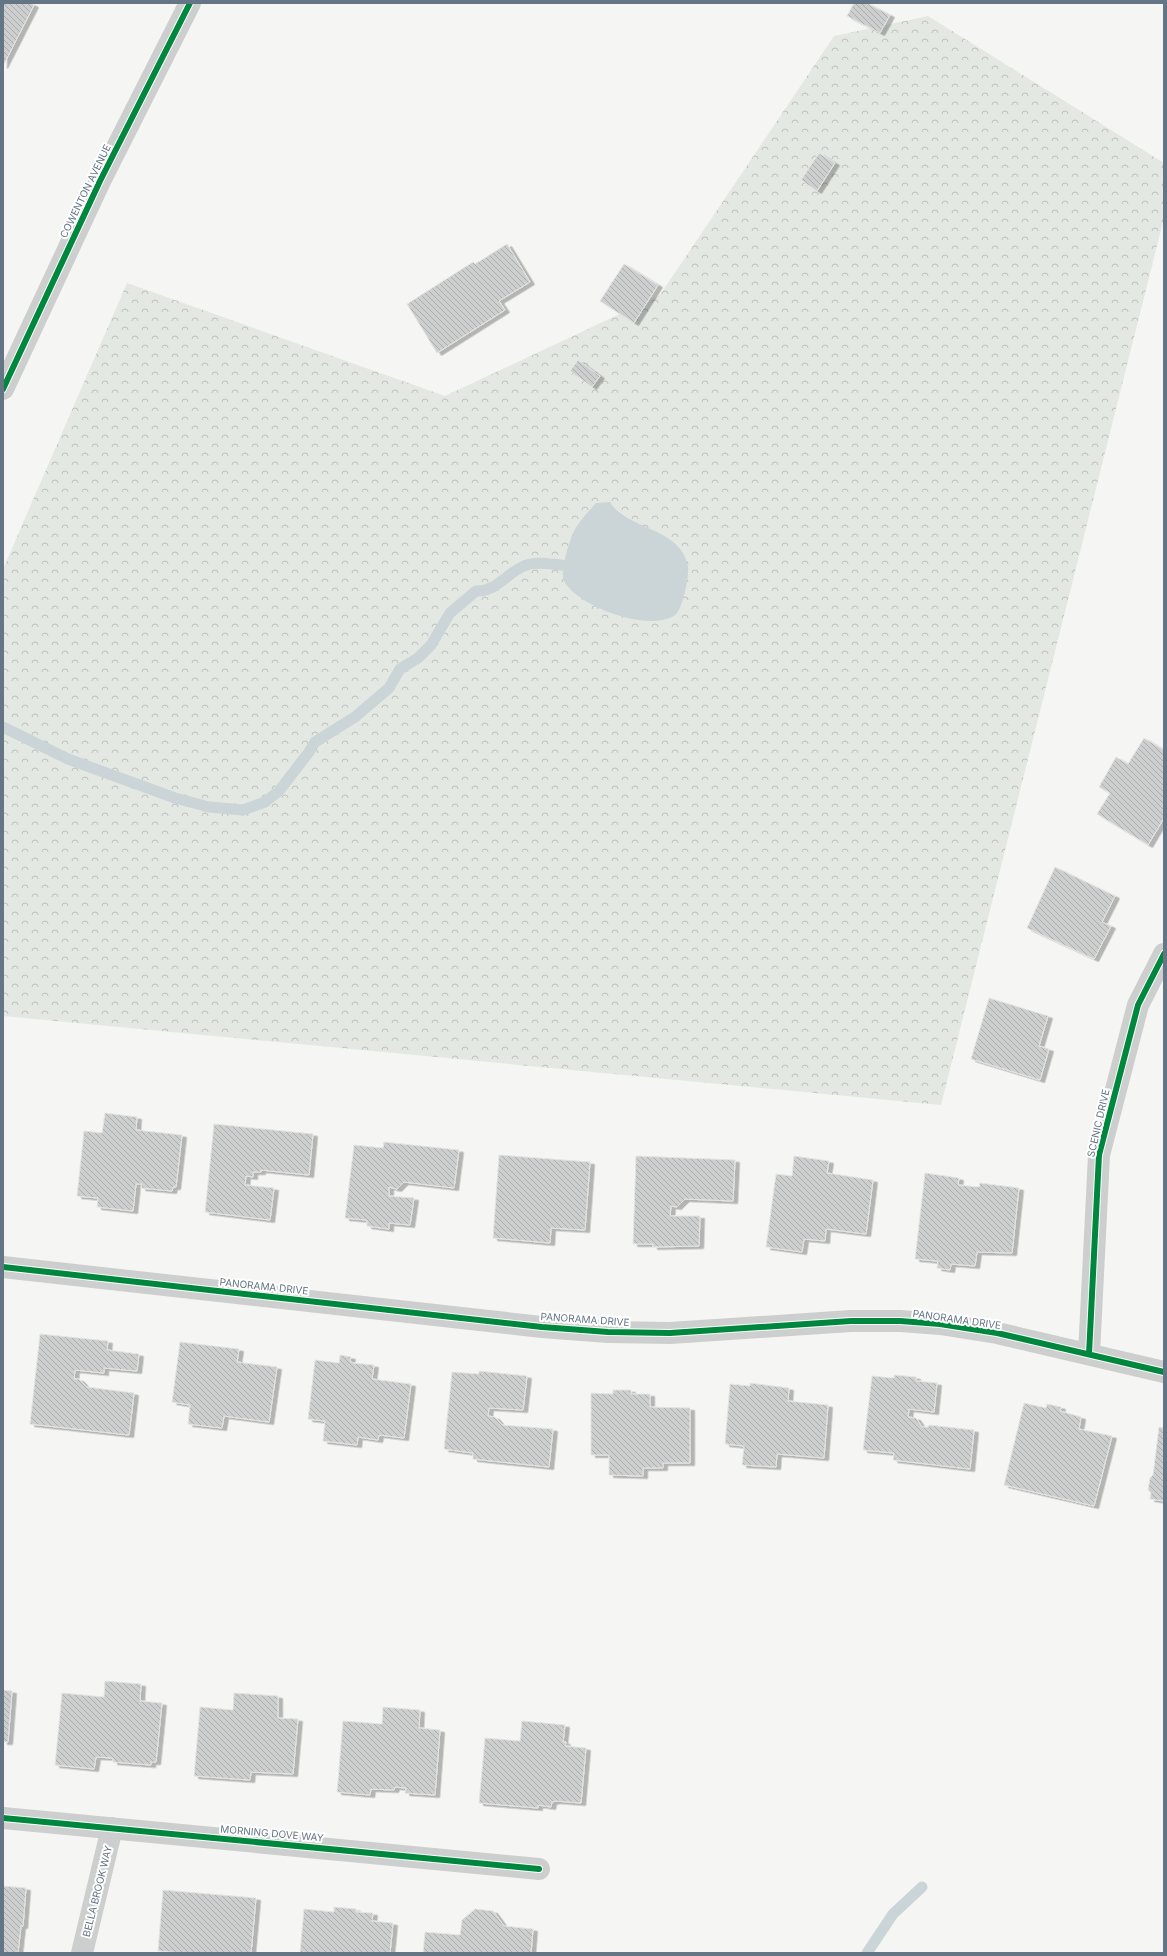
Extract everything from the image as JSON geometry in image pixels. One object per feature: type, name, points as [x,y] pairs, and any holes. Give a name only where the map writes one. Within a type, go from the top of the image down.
[{"type":"street","name":"COWENTON AVENUE","points":[[3,389],[100,181],[190,3]]},
{"type":"street","name":"SCENIC DRIVE","points":[[1089,1354],[1099,1156],[1138,1005],[1164,954]]},
{"type":"street","name":"PANORAMA DRIVE","points":[[3,1267],[542,1327],[608,1332],[670,1333],[851,1321],[900,1321],[940,1324],[997,1333],[1164,1372]]},
{"type":"street","name":"MORNING DOVE WAY","points":[[3,1818],[539,1869]]},
{"type":"street","name":"BELLA BROOK WAY","points":[[82,1953],[112,1828]]},
{"type":"green space","points":[[928,16],[1164,163],[1164,218],[941,1105],[3,1016],[3,569],[127,283],[445,396],[660,295],[834,36]]},
{"type":"shaded area","points":[[610,502],[618,511],[628,518],[665,536],[676,544],[684,554],[688,567],[688,578],[681,606],[675,615],[664,620],[649,621],[633,619],[615,614],[584,600],[572,591],[564,581],[564,562],[577,526],[596,503]]},
{"type":"building","points":[[3,3],[30,3],[34,5],[3,66]]},
{"type":"building","points":[[854,3],[867,3],[890,15],[880,33],[847,16]]},
{"type":"building","points":[[819,153],[835,163],[817,191],[801,180]]},
{"type":"building","points":[[507,244],[530,282],[499,301],[505,310],[437,353],[407,304],[473,262],[475,264]]},
{"type":"building","points":[[624,264],[658,285],[634,323],[600,301]]},
{"type":"building","points":[[578,360],[600,376],[592,387],[570,371]]},
{"type":"building","points":[[1144,738],[1164,750],[1164,818],[1148,845],[1097,814],[1110,793],[1099,787],[1116,757],[1128,764]]},
{"type":"building","points":[[1055,867],[1115,896],[1102,922],[1111,926],[1094,959],[1027,928]]},
{"type":"building","points":[[989,998],[1048,1016],[1039,1046],[1049,1049],[1040,1080],[971,1059]]},
{"type":"building","points":[[105,1113],[137,1117],[136,1130],[182,1135],[176,1187],[173,1187],[172,1191],[141,1188],[142,1184],[136,1184],[133,1211],[97,1207],[98,1198],[77,1196],[84,1131],[102,1133]]},
{"type":"building","points":[[214,1124],[313,1134],[309,1175],[261,1170],[261,1172],[253,1172],[253,1177],[246,1176],[245,1185],[274,1188],[270,1220],[205,1212]]},
{"type":"building","points":[[384,1142],[459,1150],[454,1188],[404,1182],[397,1189],[389,1187],[389,1196],[414,1198],[410,1225],[389,1223],[389,1229],[367,1226],[367,1220],[345,1218],[354,1145],[383,1148]]},
{"type":"building","points":[[499,1155],[590,1162],[585,1230],[551,1228],[550,1243],[493,1238]]},
{"type":"building","points":[[636,1156],[735,1160],[733,1201],[685,1199],[677,1207],[671,1206],[670,1216],[700,1216],[699,1246],[653,1247],[653,1244],[633,1244]]},
{"type":"building","points":[[794,1156],[829,1161],[827,1173],[873,1180],[866,1234],[826,1229],[825,1241],[804,1239],[802,1252],[766,1247],[776,1174],[792,1176]]},
{"type":"building","points":[[925,1173],[959,1178],[958,1185],[979,1187],[980,1183],[1019,1188],[1012,1253],[977,1252],[975,1266],[951,1264],[950,1270],[937,1268],[938,1261],[915,1259]]},
{"type":"building","points":[[40,1334],[108,1341],[107,1350],[139,1354],[137,1371],[104,1368],[104,1373],[75,1370],[74,1379],[79,1379],[87,1387],[134,1393],[129,1435],[30,1424]]},
{"type":"building","points":[[180,1342],[239,1349],[237,1362],[277,1367],[269,1422],[224,1416],[222,1428],[188,1424],[190,1405],[172,1402]]},
{"type":"building","points":[[340,1355],[351,1357],[350,1361],[353,1363],[374,1365],[372,1379],[411,1384],[404,1438],[379,1435],[378,1440],[358,1437],[357,1445],[323,1441],[325,1421],[308,1419],[315,1360],[339,1363]]},
{"type":"building","points":[[479,1371],[527,1376],[523,1410],[489,1408],[488,1416],[495,1417],[502,1425],[553,1429],[549,1467],[473,1459],[473,1453],[444,1449],[452,1372],[479,1374]]},
{"type":"building","points":[[894,1375],[916,1377],[916,1381],[937,1383],[934,1412],[909,1409],[908,1417],[916,1418],[922,1427],[928,1427],[929,1425],[974,1430],[970,1469],[893,1460],[894,1453],[863,1450],[872,1376],[894,1378]]},
{"type":"building","points":[[750,1383],[789,1388],[788,1401],[828,1405],[824,1458],[777,1454],[776,1467],[742,1465],[744,1446],[725,1444],[730,1384],[750,1386]]},
{"type":"building","points":[[613,1390],[631,1390],[631,1394],[650,1394],[650,1407],[690,1408],[690,1463],[663,1463],[663,1468],[643,1468],[643,1476],[609,1475],[609,1455],[591,1455],[591,1393],[613,1394]]},
{"type":"building","points":[[1024,1403],[1046,1408],[1047,1404],[1061,1407],[1060,1411],[1081,1417],[1079,1429],[1112,1436],[1094,1506],[1004,1485]]},
{"type":"building","points":[[1159,1427],[1164,1428],[1164,1501],[1150,1499],[1151,1493],[1148,1490],[1150,1478],[1153,1475]]},
{"type":"building","points":[[105,1681],[141,1684],[140,1701],[162,1703],[156,1762],[151,1762],[151,1765],[113,1762],[113,1758],[96,1757],[94,1769],[55,1765],[62,1693],[104,1697]]},
{"type":"building","points":[[3,1690],[12,1691],[8,1742],[3,1742]]},
{"type":"building","points":[[234,1693],[278,1696],[278,1718],[298,1719],[293,1774],[251,1772],[250,1780],[194,1776],[200,1707],[233,1710]]},
{"type":"building","points":[[383,1707],[420,1710],[419,1728],[440,1730],[435,1795],[405,1793],[406,1788],[395,1787],[394,1790],[371,1789],[370,1795],[337,1792],[343,1721],[382,1724]]},
{"type":"building","points":[[522,1721],[565,1725],[563,1742],[566,1742],[565,1746],[586,1748],[581,1803],[556,1801],[552,1802],[551,1807],[538,1805],[538,1808],[479,1803],[485,1738],[520,1741]]},
{"type":"building","points":[[3,1886],[26,1888],[23,1926],[21,1926],[18,1953],[3,1953]]},
{"type":"building","points":[[163,1890],[256,1898],[251,1953],[184,1953],[158,1951]]},
{"type":"building","points":[[334,1907],[356,1909],[356,1912],[373,1913],[372,1921],[393,1923],[390,1953],[300,1953],[304,1909],[334,1912]]},
{"type":"building","points":[[475,1909],[493,1911],[504,1926],[533,1929],[531,1953],[423,1953],[425,1932],[460,1935],[462,1920]]},
{"type":"waterway","points":[[3,727],[68,759],[175,798],[209,807],[243,810],[265,802],[279,791],[315,742],[355,717],[389,688],[400,669],[418,658],[431,645],[450,613],[476,591],[490,588],[528,564],[542,563],[561,565]]},
{"type":"waterway","points":[[867,1953],[893,1914],[922,1887]]},
{"type":"cycle path","points":[[3,389],[100,181],[190,3]]},
{"type":"cycle path","points":[[1089,1354],[1099,1155],[1138,1005],[1164,954]]},
{"type":"cycle path","points":[[3,1267],[542,1327],[608,1332],[670,1333],[851,1321],[900,1321],[940,1324],[997,1333],[1164,1372]]},
{"type":"cycle path","points":[[3,1818],[539,1869]]}]
